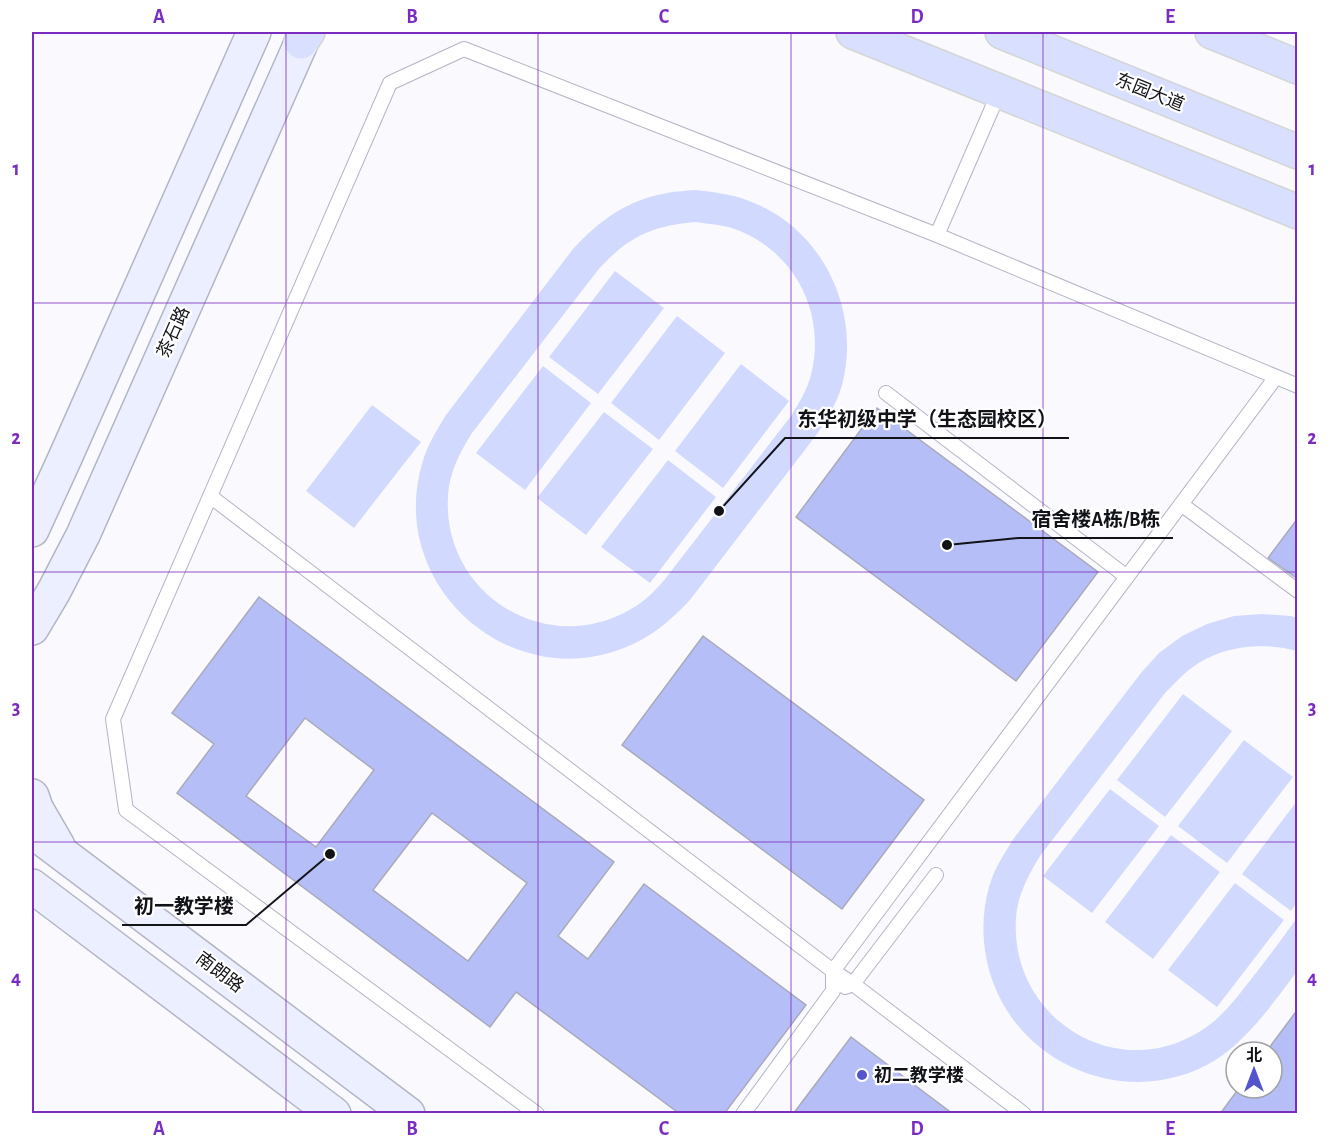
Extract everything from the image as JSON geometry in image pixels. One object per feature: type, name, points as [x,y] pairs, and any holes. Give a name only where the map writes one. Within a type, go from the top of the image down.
[{"type":"main road","points":[[32,530],[254,32]]},
{"type":"main road","points":[[853,32],[1298,212]]},
{"type":"main road","name":"东园大道","points":[[1002,32],[1298,152]]},
{"type":"main road","points":[[1212,32],[1298,66]]},
{"type":"main road","name":"茶石路","points":[[32,628],[83,535],[305,35]]},
{"type":"main road","points":[[32,796],[49,833],[64,855]]},
{"type":"main road","name":"南朗路","points":[[32,831],[408,1113]]},
{"type":"main road","points":[[33,888],[334,1113]]},
{"type":"lane","points":[[532,1112],[126,810],[113,718],[390,83],[464,49],[937,234],[1298,386]]},
{"type":"lane","points":[[937,234],[1000,90]]},
{"type":"lane","points":[[833,991],[833,971],[1276,377]]},
{"type":"lane","points":[[886,393],[1127,577]]},
{"type":"lane","points":[[210,496],[833,971],[1024,1113]]},
{"type":"lane","points":[[1180,504],[1298,591]]},
{"type":"lane","points":[[743,1113],[833,991],[853,984],[936,875]]},
{"type":"shaded area","points":[[695,190],[736,197],[775,213],[797,230],[816,251],[841,301],[846,329],[847,357],[837,398],[817,434],[690,600],[660,628],[624,648],[581,658],[539,656],[500,642],[466,618],[440,587],[422,550],[416,508],[426,451],[446,415],[573,249],[593,229],[615,213],[639,201],[670,192]],"holes":[[[695,222],[740,231],[777,255],[791,271],[810,309],[814,331],[815,353],[807,386],[791,416],[653,592],[631,609],[598,623],[566,626],[534,621],[505,608],[481,588],[462,562],[451,531],[448,496],[459,455],[472,433],[598,270],[609,259],[641,235],[653,230]]]},
{"type":"shaded area","points":[[615,271],[664,308],[598,394],[549,357]]},
{"type":"shaded area","points":[[677,316],[725,353],[659,440],[611,403]]},
{"type":"shaded area","points":[[741,364],[789,401],[723,488],[675,451]]},
{"type":"shaded area","points":[[543,366],[591,403],[525,490],[476,453]]},
{"type":"shaded area","points":[[372,405],[421,442],[354,528],[306,491]]},
{"type":"shaded area","points":[[604,412],[653,449],[586,535],[537,498]]},
{"type":"shaded area","points":[[668,460],[716,497],[650,583],[601,547]]},
{"type":"shaded area","points":[[1262,614],[1297,618],[1297,651],[1259,646],[1220,653],[1193,667],[1165,693],[1040,856],[1031,871],[1021,894],[1017,911],[1019,954],[1030,985],[1049,1012],[1073,1032],[1102,1045],[1134,1050],[1166,1046],[1208,1026],[1237,997],[1297,918],[1298,968],[1258,1022],[1241,1040],[1224,1040],[1224,1054],[1217,1059],[1186,1074],[1153,1081],[1120,1081],[1088,1074],[1058,1060],[1032,1040],[1010,1015],[994,985],[987,961],[983,924],[991,880],[1014,838],[1141,673],[1159,653],[1182,636],[1207,624],[1234,616]]},
{"type":"shaded area","points":[[1183,694],[1232,731],[1165,817],[1117,780]]},
{"type":"shaded area","points":[[1244,740],[1293,777],[1227,863],[1178,826]]},
{"type":"shaded area","points":[[1110,789],[1159,826],[1092,913],[1043,876]]},
{"type":"shaded area","points":[[1297,801],[1297,902],[1291,911],[1242,874]]},
{"type":"shaded area","points":[[1171,835],[1220,872],[1153,959],[1105,922]]},
{"type":"shaded area","points":[[1235,883],[1284,920],[1217,1007],[1168,970]]},
{"type":"building","points":[[877,408],[1098,572],[1016,681],[796,517]]},
{"type":"building","points":[[1298,518],[1298,579],[1268,558]]},
{"type":"building","points":[[259,597],[614,862],[558,936],[588,959],[644,884],[806,1005],[724,1114],[680,1114],[516,992],[490,1027],[177,793],[214,744],[172,713]],"holes":[[[305,718],[374,770],[316,847],[246,796]],[[432,813],[527,883],[468,961],[373,890]]]},
{"type":"building","points":[[703,636],[924,800],[842,909],[622,745]]},
{"type":"building","points":[[1298,1009],[1298,1114],[1220,1114],[1230,1100],[1284,1100],[1284,1040],[1275,1040]]},
{"type":"building","name":"初二教学楼","points":[[851,1037],[953,1114],[793,1114]]},
{"type":"place","name":"东华初级中学（生态园校区）","points":[[719,511]]},
{"type":"place","name":"宿舍楼A栋/B栋","points":[[947,545]]},
{"type":"place","name":"初一教学楼","points":[[330,854]]},
{"type":"place","name":"初二教学楼","points":[[862,1075]]}]
